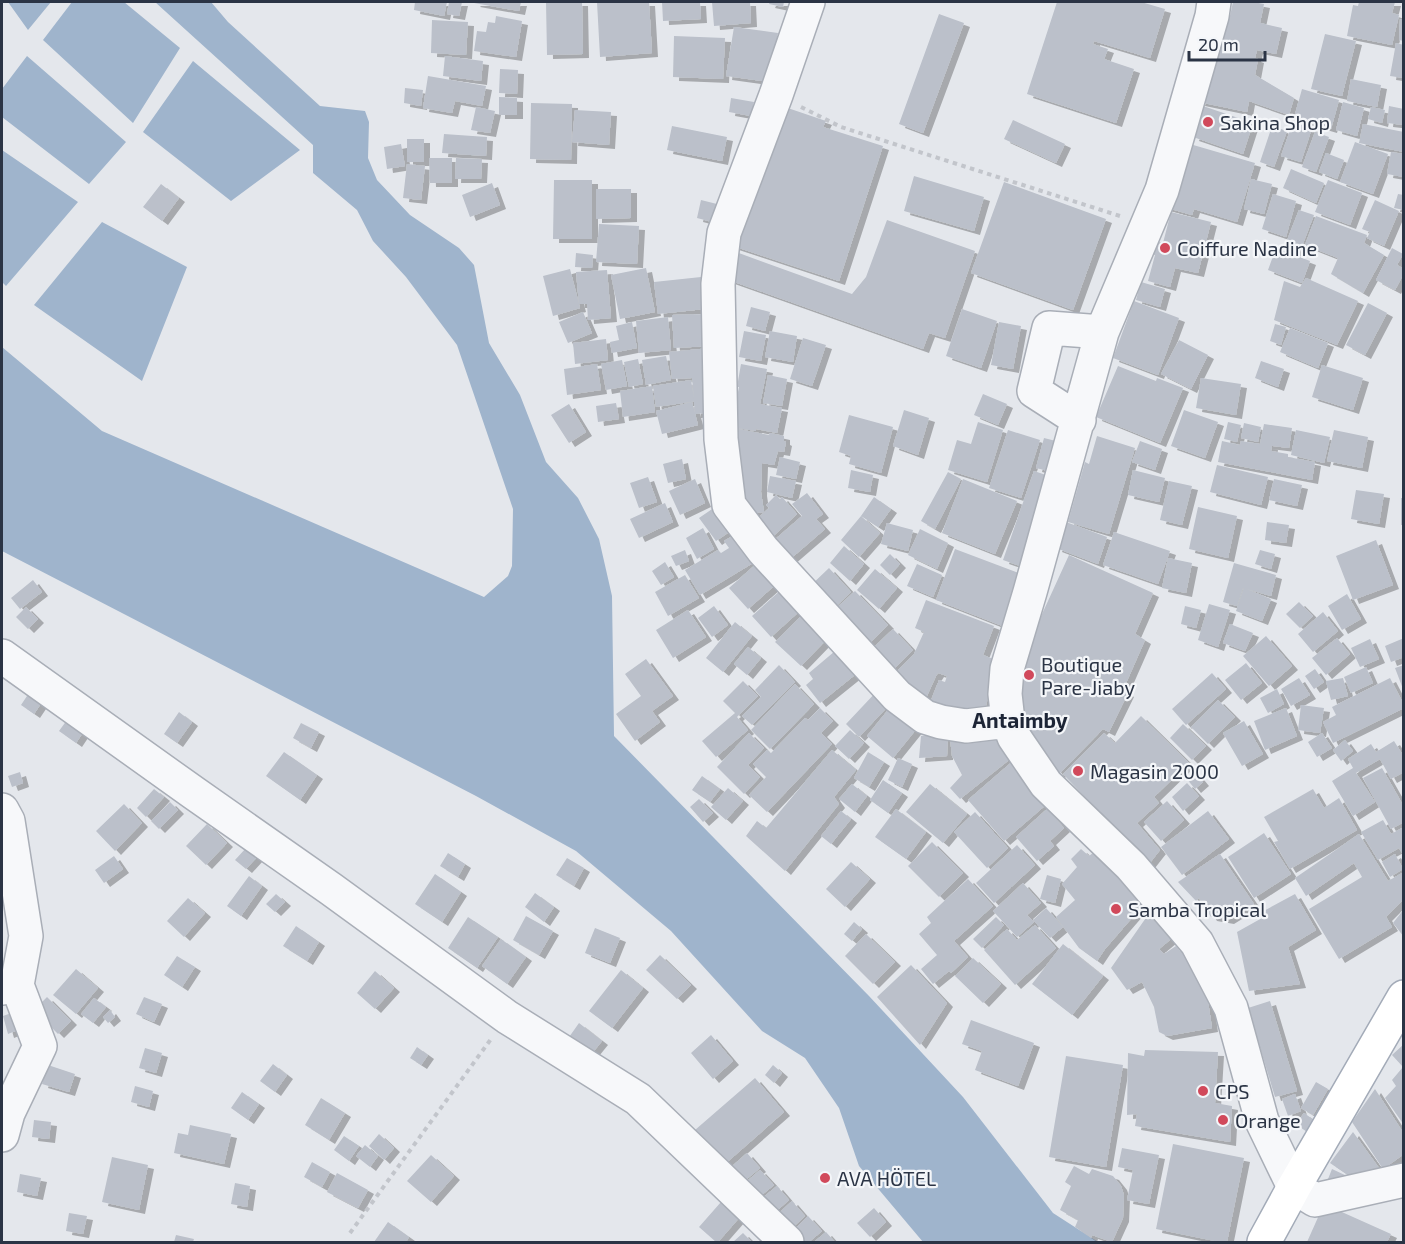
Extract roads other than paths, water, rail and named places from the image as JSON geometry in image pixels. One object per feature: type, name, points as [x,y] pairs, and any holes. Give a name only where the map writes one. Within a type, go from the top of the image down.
[{"type":"main road","points":[[1264,1242],[1404,997]]},
{"type":"street","points":[[808,2],[724,233],[718,284],[721,427],[729,506],[763,550],[897,696],[925,717],[941,722],[966,726],[1008,721]]},
{"type":"street","points":[[1215,2],[1162,190],[1102,332],[1007,669],[1005,694],[1008,721],[1014,737],[1046,784],[1131,866],[1197,943],[1231,1008],[1262,1121],[1294,1187],[1315,1200],[1404,1180]]},
{"type":"street","points":[[1078,420],[1034,391],[1049,328],[1102,332]]},
{"type":"street","points":[[2,656],[507,1017],[638,1099],[787,1242]]},
{"type":"street","points":[[2,810],[8,821],[26,936],[9,986],[40,1046],[8,1113],[2,1135]]},
{"type":"water","points":[[8,2],[51,2],[28,30]]},
{"type":"water","points":[[72,2],[124,2],[180,48],[133,123],[43,40]]},
{"type":"water","points":[[155,2],[211,2],[228,22],[320,106],[365,111],[369,122],[368,158],[377,180],[410,215],[459,248],[474,265],[489,343],[520,395],[546,462],[578,498],[599,539],[612,596],[614,736],[869,996],[963,1097],[1053,1213],[1098,1242],[923,1242],[859,1166],[839,1108],[805,1058],[762,1031],[671,931],[576,851],[476,796],[2,551],[2,347],[102,431],[484,597],[508,576],[512,566],[513,509],[457,345],[406,277],[373,241],[357,210],[313,173],[313,145]]},
{"type":"water","points":[[27,56],[126,142],[89,184],[2,117],[2,89]]},
{"type":"water","points":[[193,61],[300,150],[231,201],[143,132]]},
{"type":"water","points":[[2,150],[78,202],[6,286],[2,282]]},
{"type":"water","points":[[102,222],[187,267],[142,381],[34,305]]},
{"type":"place","name":"Sakina Shop","points":[[1208,122]]},
{"type":"place","name":"Coiffure Nadine","points":[[1165,248]]},
{"type":"place","name":"Boutique Pare-Jiaby","points":[[1029,675]]},
{"type":"place","name":"Magasin 2000","points":[[1078,771]]},
{"type":"place","name":"Samba Tropical","points":[[1116,909]]},
{"type":"place","name":"CPS","points":[[1203,1091]]},
{"type":"place","name":"Orange","points":[[1223,1120]]},
{"type":"place","name":"AVA HÖTEL","points":[[825,1178]]},
{"type":"district","name":"Antaimby","points":[[1020,719]]}]
